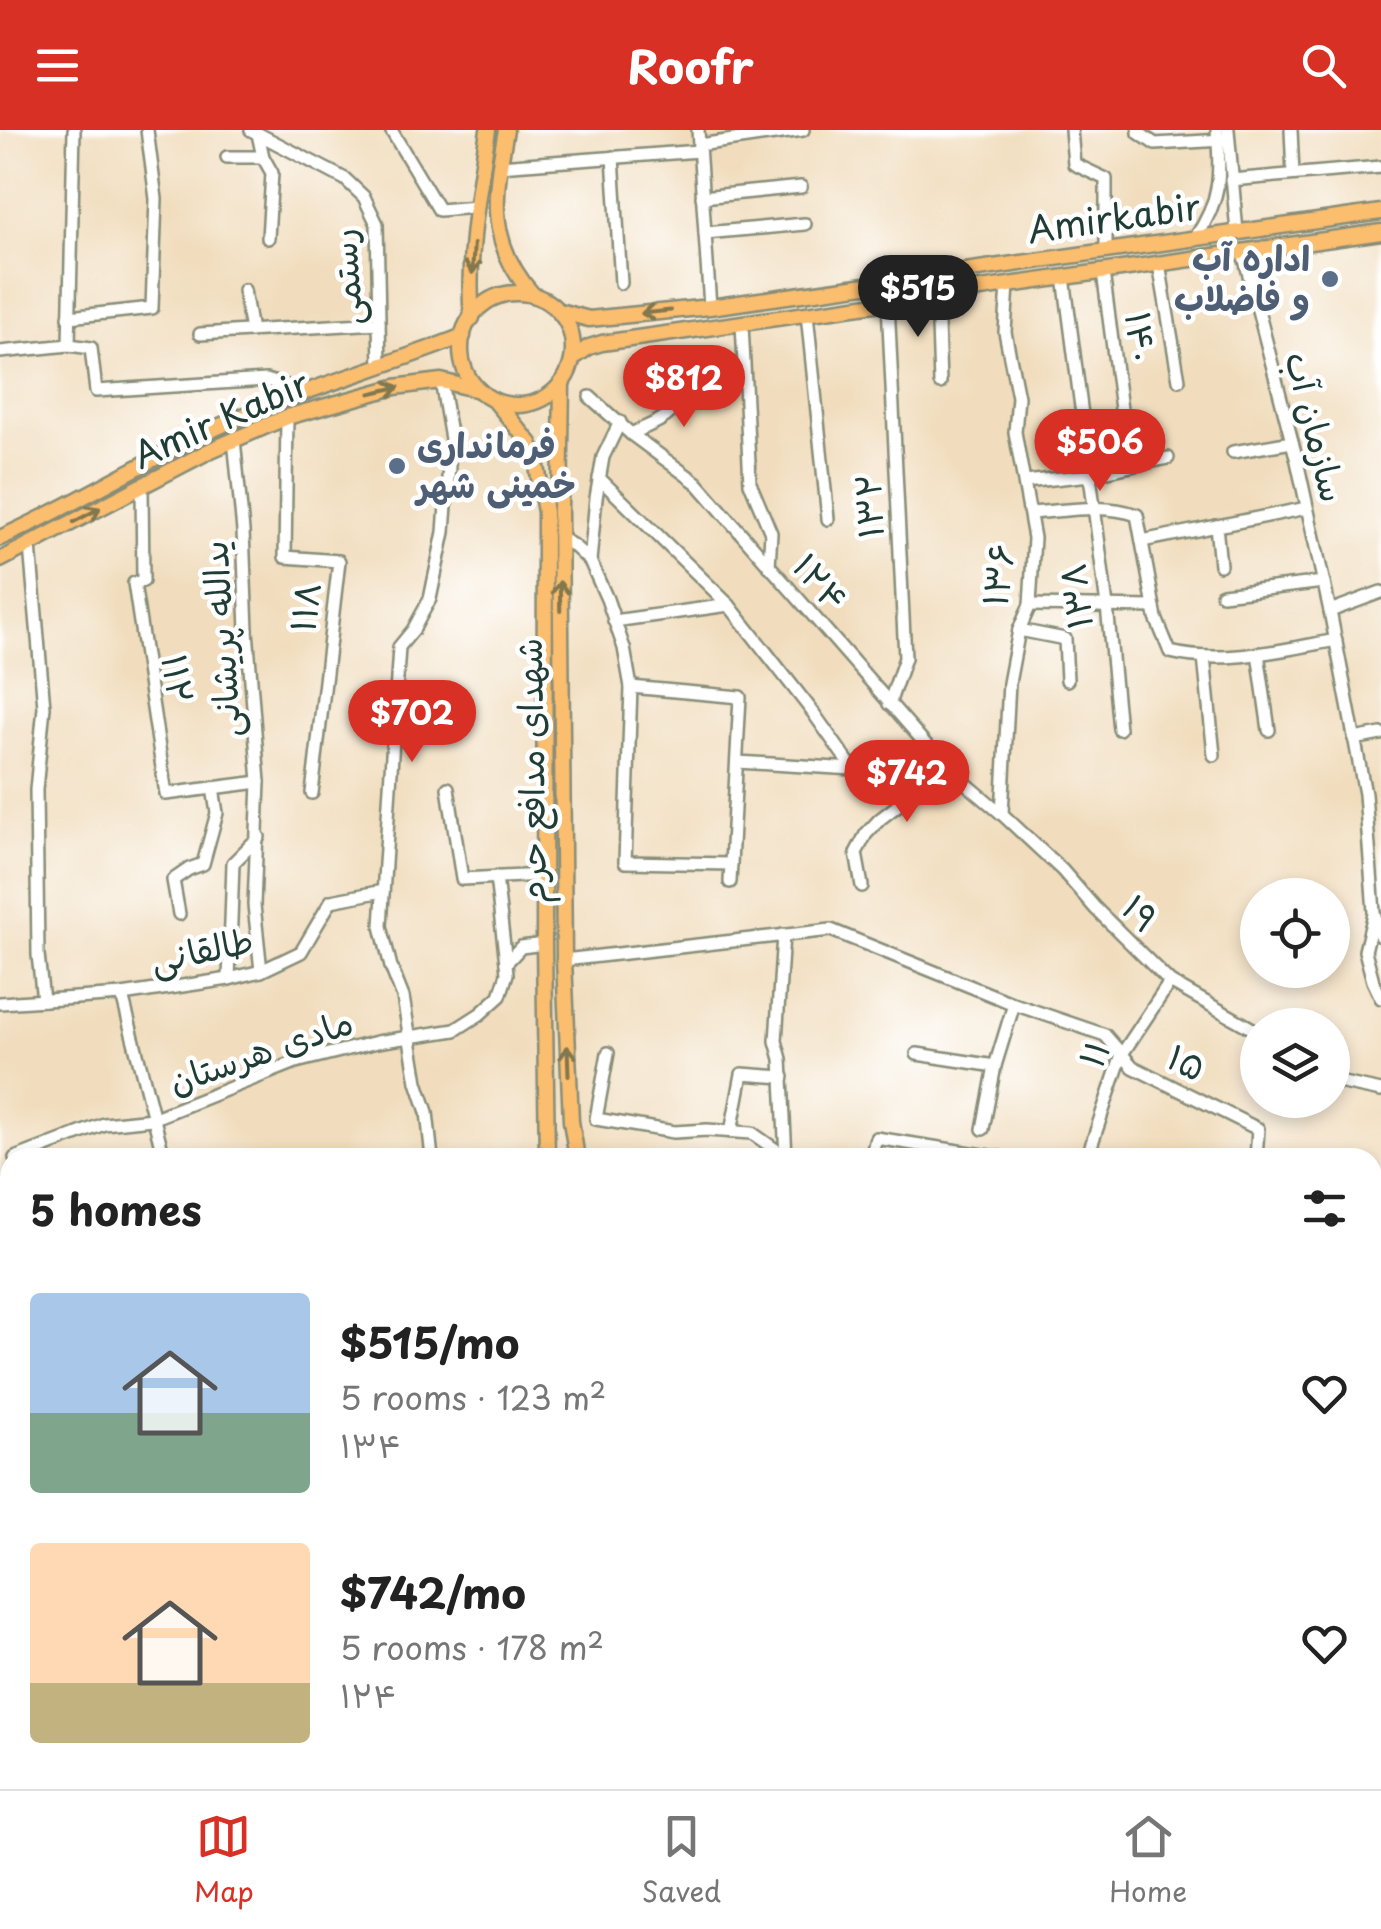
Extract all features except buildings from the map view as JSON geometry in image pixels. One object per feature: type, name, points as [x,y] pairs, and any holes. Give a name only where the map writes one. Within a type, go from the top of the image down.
[{"type":"main road","points":[[472,318],[476,206],[488,130]]},
{"type":"main road","points":[[506,130],[496,214],[510,264],[534,296]]},
{"type":"main road","name":"Amirkabir","points":[[559,312],[589,319],[710,306],[1381,212]]},
{"type":"main road","points":[[572,358],[602,344],[1381,232]]},
{"type":"main road","points":[[514,294],[534,296],[559,312],[570,328],[574,348],[562,383],[534,403],[515,406],[496,401],[479,390],[467,374],[462,346],[463,336],[478,310],[494,298],[514,294]]},
{"type":"main road","points":[[788,296],[800,315]]},
{"type":"main road","points":[[0,538],[204,433],[304,392],[463,336]]},
{"type":"main road","name":"Amir Kabir","points":[[0,560],[234,439],[287,417],[395,387],[442,381],[479,390]]},
{"type":"main road","name":"شهدای مدافع حرم","points":[[547,1148],[544,875],[552,511],[562,383]]},
{"type":"main road","name":"شهدای مدافع حرم","points":[[496,401],[530,443],[560,538],[564,960],[575,1148]]},
{"type":"main road","points":[[116,479],[126,495]]},
{"type":"street","points":[[68,345],[74,130]]},
{"type":"street","points":[[69,316],[152,308],[156,199],[147,130]]},
{"type":"street","points":[[390,130],[439,210],[476,206]]},
{"type":"street","points":[[698,130],[710,306]]},
{"type":"street","points":[[499,166],[699,148],[802,130]]},
{"type":"street","points":[[1070,130],[1074,164],[1106,179],[1106,250]]},
{"type":"street","points":[[1139,130],[1156,144],[1223,135]]},
{"type":"street","points":[[1291,130],[1293,174]]},
{"type":"street","points":[[252,131],[272,173],[268,238]]},
{"type":"street","name":"رستمی","points":[[252,131],[345,179],[364,196],[377,224],[380,367]]},
{"type":"street","points":[[1223,135],[1237,232]]},
{"type":"street","points":[[1195,238],[1214,205],[1223,135]]},
{"type":"street","points":[[226,157],[263,157]]},
{"type":"street","points":[[613,157],[621,284]]},
{"type":"street","points":[[1231,180],[1381,167]]},
{"type":"street","points":[[702,197],[801,187]]},
{"type":"street","points":[[705,233],[804,224]]},
{"type":"street","name":"سازمان آب","points":[[1243,252],[1292,442],[1336,640],[1365,794],[1381,936]]},
{"type":"street","points":[[1159,264],[1179,380]]},
{"type":"street","name":"۱۴۰","points":[[1104,272],[1121,409]]},
{"type":"street","name":"۱۳۸","points":[[1064,277],[1108,606],[1119,729]]},
{"type":"street","name":"۱۳۶","points":[[1002,814],[1010,683],[1019,630],[1030,604],[1034,538],[1015,432],[1018,397],[1006,332],[1008,285]]},
{"type":"street","points":[[244,290],[251,331]]},
{"type":"street","points":[[937,296],[940,382]]},
{"type":"street","name":"۱۳۲","points":[[888,303],[904,658],[889,704]]},
{"type":"street","points":[[800,315],[828,520]]},
{"type":"street","points":[[200,334],[379,322]]},
{"type":"street","points":[[742,324],[750,483],[771,533],[769,566]]},
{"type":"street","points":[[0,352],[68,345],[91,348],[96,391],[266,380],[304,392]]},
{"type":"street","points":[[431,1148],[403,997],[390,967],[380,926],[399,647],[414,630],[430,598],[444,532],[451,439],[442,381]]},
{"type":"street","points":[[631,434],[672,414],[682,383]]},
{"type":"street","name":"۱۲۴","points":[[590,396],[631,434],[697,484],[943,764],[1002,814]]},
{"type":"street","name":"۱۱۸","points":[[287,417],[285,557],[340,561],[312,792]]},
{"type":"street","points":[[590,561],[603,457],[620,422]]},
{"type":"street","name":"یدالله پریشانی","points":[[234,439],[259,782],[254,905],[261,971]]},
{"type":"street","points":[[1232,452],[1292,442]]},
{"type":"street","points":[[1025,482],[1090,476],[1168,458]]},
{"type":"street","points":[[600,478],[729,605],[853,769],[904,801]]},
{"type":"street","name":"۱۱۲","points":[[142,487],[143,581],[134,583],[166,794],[259,782]]},
{"type":"street","points":[[1142,541],[1307,508]]},
{"type":"street","points":[[1030,513],[1094,509],[1122,510],[1137,516],[1154,607],[1170,652],[1195,658],[1258,653],[1336,640]]},
{"type":"street","points":[[1216,526],[1220,565]]},
{"type":"street","points":[[560,538],[590,561],[624,648],[632,687],[625,862],[731,864]]},
{"type":"street","points":[[30,546],[44,707],[36,790],[38,955],[43,1000]]},
{"type":"street","points":[[1222,594],[1324,582]]},
{"type":"street","points":[[1330,611],[1381,592]]},
{"type":"street","points":[[1030,604],[1154,607]]},
{"type":"street","points":[[614,620],[729,605]]},
{"type":"street","points":[[1019,630],[1064,639],[1067,680]]},
{"type":"street","points":[[1258,653],[1269,730]]},
{"type":"street","points":[[1204,657],[1214,755]]},
{"type":"street","points":[[632,687],[740,696],[730,882]]},
{"type":"street","points":[[1354,740],[1381,734]]},
{"type":"street","points":[[736,762],[853,769]]},
{"type":"street","points":[[862,886],[856,852],[866,834],[927,783],[943,764]]},
{"type":"street","points":[[179,914],[173,880],[204,864],[217,813],[213,788]]},
{"type":"street","points":[[448,788],[462,878],[544,875]]},
{"type":"street","name":"۱۹","points":[[1002,814],[1170,982],[1240,1022]]},
{"type":"street","points":[[229,979],[232,863],[259,837]]},
{"type":"street","points":[[496,877],[506,962]]},
{"type":"street","name":"طالقانی","points":[[0,1003],[122,995],[261,971],[301,952],[331,901],[383,891]]},
{"type":"street","name":"سازمان آب","points":[[1378,911],[1365,951],[1381,998]]},
{"type":"street","points":[[564,960],[831,930],[1105,1036],[1122,1054]]},
{"type":"street","points":[[782,935],[776,1041],[786,1148]]},
{"type":"street","points":[[506,962],[522,947],[544,944]]},
{"type":"street","name":"مادی هرستان","points":[[39,1148],[104,1124],[152,1119],[296,1062],[377,1042],[456,1030],[500,996],[507,974],[506,962]]},
{"type":"street","name":"۱۱","points":[[1090,1148],[1122,1054],[1170,982]]},
{"type":"street","points":[[122,995],[161,1148]]},
{"type":"street","points":[[983,1128],[994,1066],[1014,1004]]},
{"type":"street","points":[[608,1053],[596,1119],[674,1132],[752,1133],[773,1148]]},
{"type":"street","points":[[917,1054],[994,1066]]},
{"type":"street","name":"۱۵","points":[[1122,1054],[1133,1067],[1258,1129],[1257,1148]]},
{"type":"street","points":[[731,1132],[742,1074],[782,1077]]},
{"type":"street","points":[[1350,1084],[1381,1091]]},
{"type":"street","points":[[874,1148],[876,1138],[940,1148]]},
{"type":"place","name":"اداره آب و فاضلاب","points":[[1330,279]]},
{"type":"place","name":"فرمانداری خمینی شهر","points":[[397,466]]}]
